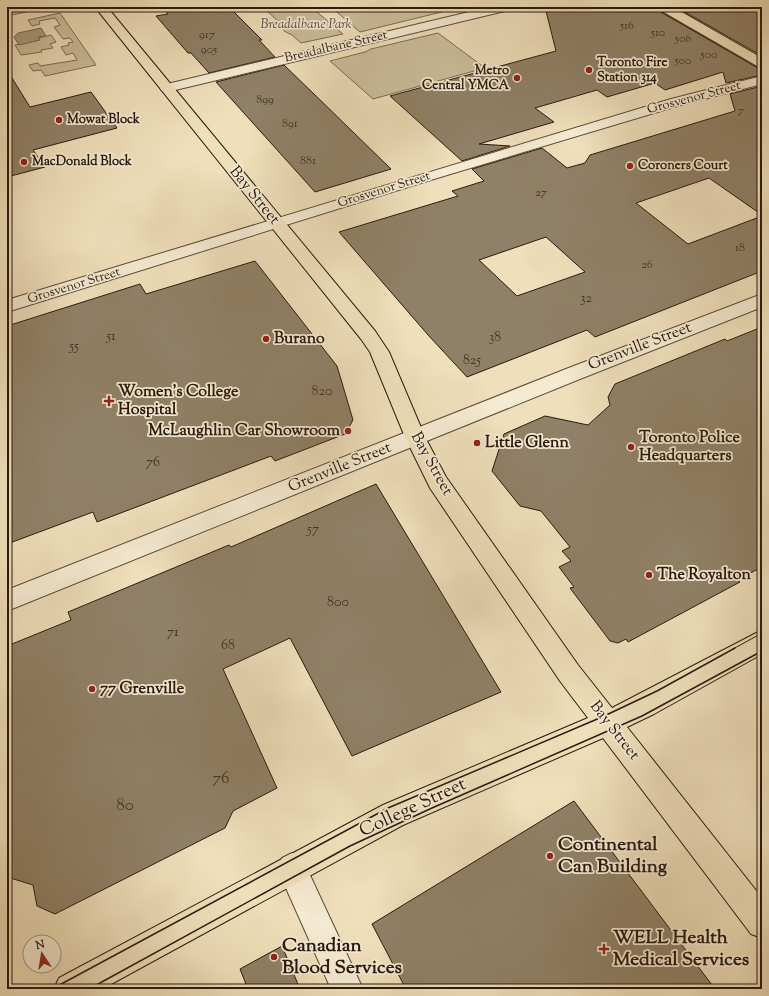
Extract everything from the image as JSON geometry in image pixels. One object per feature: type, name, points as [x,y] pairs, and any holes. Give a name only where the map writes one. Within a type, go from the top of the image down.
[{"type":"main road","name":"Bay Street","points":[[101,7],[368,335],[379,352],[394,383],[415,437],[438,482],[569,673],[762,923]]},
{"type":"main road","points":[[664,7],[762,63]]},
{"type":"main road","name":"College Street","points":[[70,989],[292,868],[393,815],[607,723],[651,702],[762,641]]},
{"type":"street","name":"Breadalbane Street","points":[[167,88],[505,7]]},
{"type":"street","name":"Grosvenor Street","points":[[7,306],[676,102],[762,80]]},
{"type":"street","name":"Grenville Street","points":[[7,601],[604,361],[762,300]]},
{"type":"street","points":[[292,868],[347,989]]},
{"type":"green space","points":[[15,7],[50,7],[7,16],[7,9]]},
{"type":"green space","name":"Breadalbane Park","points":[[263,7],[311,7],[343,34],[301,43],[292,35],[284,31],[283,26]]},
{"type":"green space","points":[[331,7],[462,7],[360,32]]},
{"type":"green space","points":[[60,13],[96,65],[45,76],[41,70],[33,71],[29,65],[38,63],[40,66],[77,60],[73,53],[66,55],[61,47],[69,45],[68,43],[73,42],[70,38],[63,39],[54,27],[60,25],[55,18],[39,21],[40,24],[32,26],[28,20]]},
{"type":"green space","points":[[438,33],[485,68],[373,99],[330,61],[371,49]]},
{"type":"green space","points":[[51,35],[56,42],[50,44],[53,48],[41,50],[42,52],[21,55],[15,45],[39,40],[38,38]]},
{"type":"shaded area","points":[[41,28],[46,36],[38,37],[40,40],[19,45],[14,37],[18,33]]},
{"type":"building","points":[[161,7],[229,7],[262,40],[259,40],[275,57],[209,73],[191,53],[188,53],[156,16],[168,14]]},
{"type":"building","points":[[545,7],[657,7],[659,11],[756,67],[762,68],[762,75],[726,83],[723,72],[665,90],[655,83],[607,97],[597,90],[535,108],[554,122],[479,144],[510,146],[462,161],[390,96],[556,51]]},
{"type":"building","points":[[676,7],[762,7],[762,56]]},
{"type":"building","points":[[284,65],[391,169],[315,192],[216,82]]},
{"type":"building","name":"Mowat Block","points":[[7,70],[30,107],[91,92],[117,128],[33,150],[45,167],[7,177]]},
{"type":"building","points":[[762,86],[762,215],[709,178],[636,203],[688,244],[762,216],[762,271],[595,337],[587,330],[467,377],[429,336],[339,232],[458,196],[452,191],[484,181],[472,169],[542,148],[567,168],[585,163],[590,155],[735,111],[730,94]],"holes":[[[546,237],[585,272],[517,296],[479,260]]]},
{"type":"building","name":"Women's College Hospital","points":[[255,261],[337,366],[353,420],[345,434],[275,461],[271,456],[97,522],[93,512],[7,544],[7,326],[140,284],[146,294]]},
{"type":"building","name":"Toronto Police Headquarters","points":[[762,327],[762,567],[737,580],[740,582],[628,642],[626,639],[618,643],[610,641],[570,588],[574,587],[559,567],[571,561],[562,551],[570,547],[541,511],[520,506],[492,471],[504,434],[545,416],[588,425],[610,405],[608,397],[615,384],[725,339],[727,341]]},
{"type":"building","points":[[376,484],[501,692],[352,756],[290,638],[223,669],[277,788],[233,811],[225,828],[55,914],[37,906],[33,885],[7,877],[7,646],[71,620],[68,612],[229,545],[231,547]]},
{"type":"building","name":"Continental Can Building","points":[[574,801],[715,989],[406,989],[372,924]]},
{"type":"building","name":"Canadian Blood Services","points":[[282,946],[300,989],[248,989],[240,969]]},
{"type":"tram line","points":[[733,649],[762,633]]},
{"type":"tram line","points":[[52,989],[388,808],[602,717],[657,691],[735,648]]},
{"type":"tram line","points":[[89,989],[350,846],[432,808],[642,716],[762,651]]},
{"type":"place","name":"Toronto Fire Station 314","points":[[589,70]]},
{"type":"place","name":"Metro Central YMCA","points":[[517,78]]},
{"type":"place","name":"Mowat Block","points":[[59,120]]},
{"type":"place","name":"MacDonald Block","points":[[24,162]]},
{"type":"place","name":"Coroners Court","points":[[630,166]]},
{"type":"place","name":"Burano","points":[[266,339]]},
{"type":"place","name":"Women's College Hospital","points":[[109,401]]},
{"type":"place","name":"McLaughlin Car Showroom","points":[[348,431]]},
{"type":"place","name":"Little Glenn","points":[[477,443]]},
{"type":"place","name":"Toronto Police Headquarters","points":[[631,447]]},
{"type":"place","name":"The Royalton","points":[[649,575]]},
{"type":"place","name":"77 Grenville","points":[[92,689]]},
{"type":"place","name":"Continental Can Building","points":[[550,856]]},
{"type":"place","name":"WELL Health Medical Services","points":[[604,949]]},
{"type":"place","name":"Canadian Blood Services","points":[[274,957]]}]
